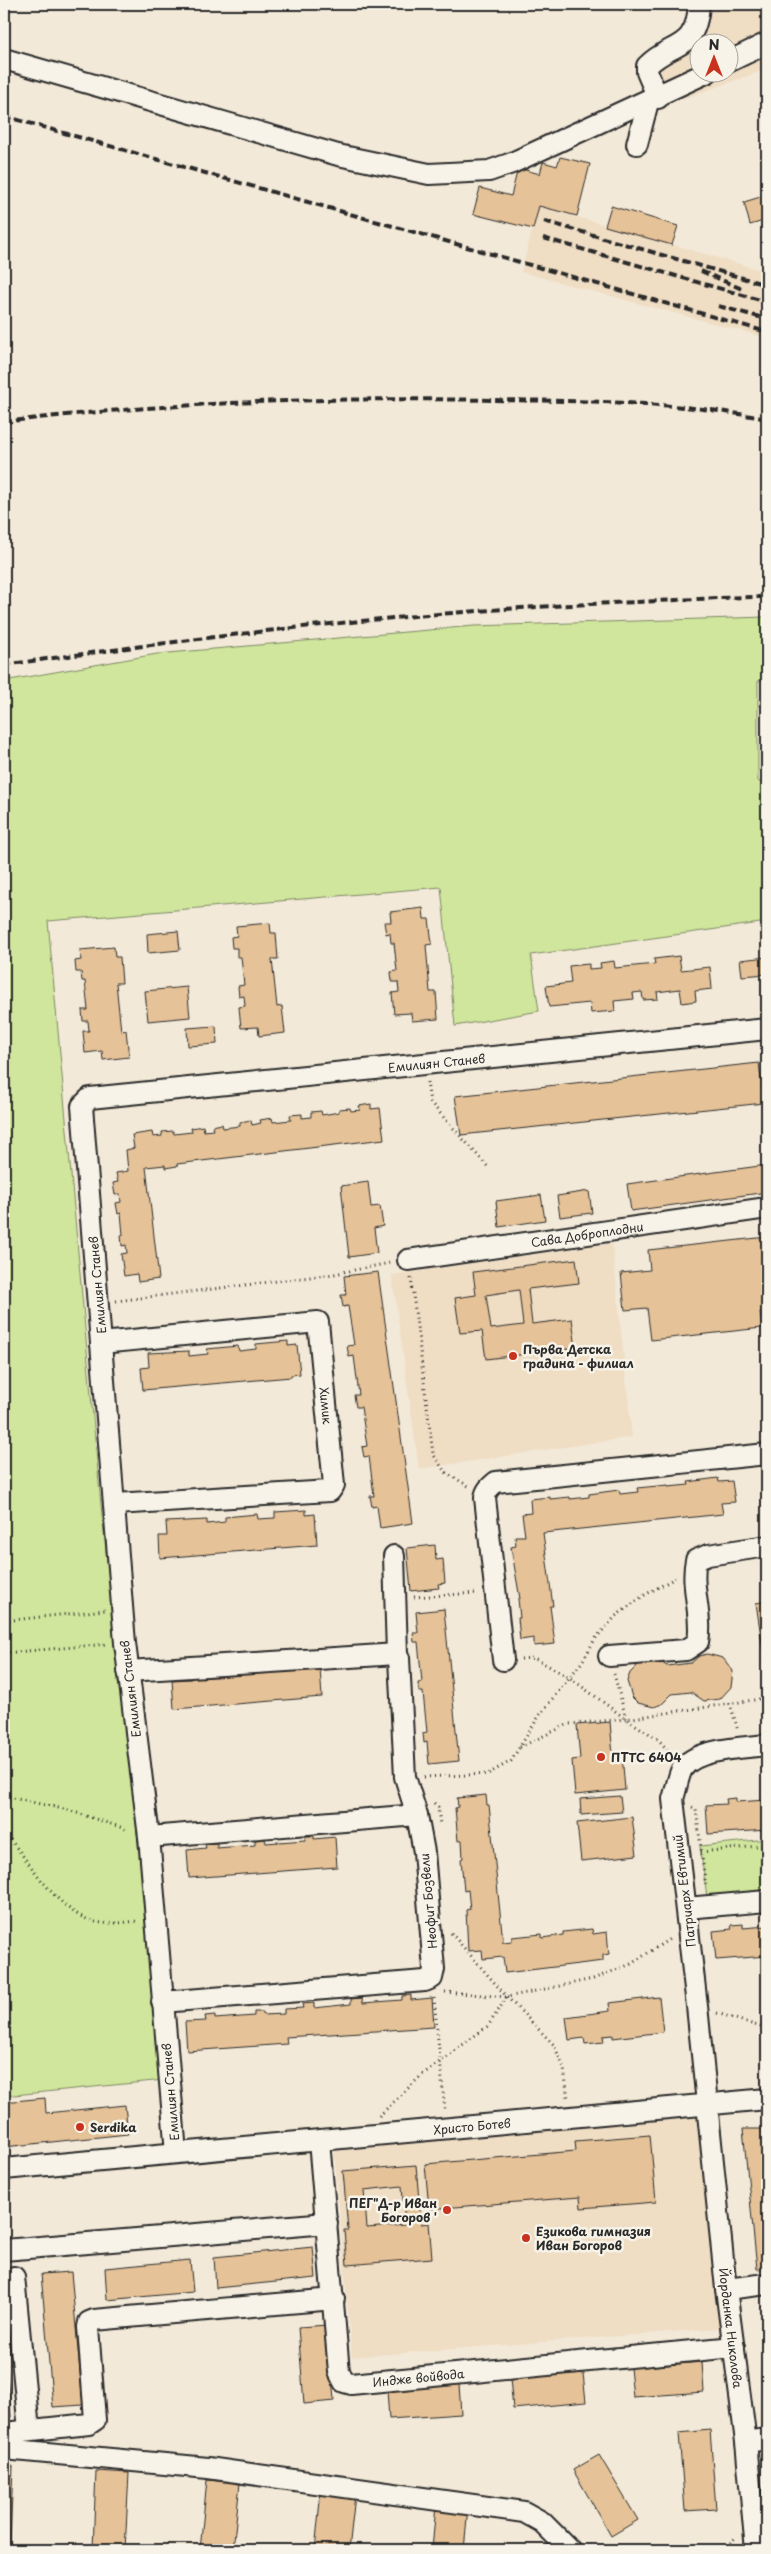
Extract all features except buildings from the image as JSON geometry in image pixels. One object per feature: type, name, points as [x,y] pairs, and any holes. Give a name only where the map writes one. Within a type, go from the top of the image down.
[{"type":"street","points":[[637,144],[653,100],[647,66],[684,44],[698,17],[700,4]]},
{"type":"street","points":[[738,57],[767,43]]},
{"type":"street","points":[[4,59],[338,155],[429,174],[489,171],[512,163],[653,100],[688,82]]},
{"type":"street","name":"Емилиян Станев","points":[[176,2153],[149,1837],[122,1608],[82,1113],[86,1101],[90,1098],[767,1029]]},
{"type":"street","name":"Сава Доброплодни","points":[[408,1260],[767,1208]]},
{"type":"street","name":"Химик","points":[[101,1343],[318,1322],[334,1486],[330,1491],[115,1504]]},
{"type":"street","points":[[503,1660],[486,1491],[496,1482],[767,1456],[767,1439]]},
{"type":"street","points":[[609,1656],[686,1650],[698,1642],[700,1627],[694,1570],[696,1560],[708,1555],[767,1546]]},
{"type":"street","name":"Неофит Бозвели","points":[[394,1556],[397,1654],[399,1658],[405,1777],[424,1808],[424,1852],[434,1969],[433,1985]]},
{"type":"street","points":[[128,1671],[397,1654]]},
{"type":"street","points":[[682,1769],[695,1758],[710,1752],[767,1745]]},
{"type":"street","name":"Патриарх Евтимий","points":[[682,1769],[673,1799],[707,2105]]},
{"type":"street","points":[[149,1837],[424,1808]]},
{"type":"street","points":[[687,1918],[767,1901]]},
{"type":"street","points":[[162,2002],[424,1981],[433,1985]]},
{"type":"street","name":"Христо Ботев","points":[[4,2168],[356,2138],[767,2099]]},
{"type":"street","name":"Йорданка Николова","points":[[707,2105],[726,2289],[746,2442],[756,2550]]},
{"type":"street","name":"Индже войвода","points":[[319,2141],[339,2372],[344,2382],[351,2384],[734,2347]]},
{"type":"street","points":[[4,2250],[327,2223]]},
{"type":"street","points":[[14,2277],[29,2430]]},
{"type":"street","points":[[726,2289],[767,2284]]},
{"type":"street","points":[[4,2433],[89,2424],[95,2420],[89,2322],[94,2320],[334,2299]]},
{"type":"street","points":[[746,2442],[767,2439]]},
{"type":"street","points":[[4,2449],[208,2468],[524,2512],[542,2522],[570,2550]]},
{"type":"path","points":[[424,1064],[430,1102],[488,1167]]},
{"type":"path","points":[[98,1304],[334,1274],[408,1260],[433,1454],[445,1472],[466,1486],[486,1491]]},
{"type":"path","points":[[405,1777],[488,1774],[511,1761],[569,1677],[582,1662],[595,1639],[616,1616],[643,1596],[694,1570]]},
{"type":"path","points":[[395,1599],[496,1592]]},
{"type":"path","points":[[4,1621],[122,1608]]},
{"type":"path","points":[[4,1653],[125,1643]]},
{"type":"path","points":[[609,1656],[626,1719]]},
{"type":"path","points":[[503,1660],[534,1658],[569,1677],[626,1719],[658,1739],[682,1769]]},
{"type":"path","points":[[520,1748],[569,1724],[626,1719],[767,1698]]},
{"type":"path","points":[[730,1703],[743,1748]]},
{"type":"path","points":[[4,1796],[68,1810],[149,1837]]},
{"type":"path","points":[[424,1808],[438,1807],[440,1826]]},
{"type":"path","points":[[4,1832],[55,1896],[83,1916],[90,1920],[106,1923],[156,1921]]},
{"type":"path","points":[[701,1852],[767,1845]]},
{"type":"path","points":[[447,2129],[433,1985],[507,1996],[593,1978],[631,1964],[687,1918]]},
{"type":"path","points":[[449,1923],[450,1932],[554,2045],[564,2068],[571,2118]]},
{"type":"path","points":[[356,2138],[422,2075],[488,2026],[507,1996]]},
{"type":"path","points":[[697,2006],[767,2029]]},
{"type":"shaded area","points":[[706,4],[767,4],[767,69],[738,79],[738,32],[705,32],[709,24]]},
{"type":"shaded area","points":[[688,50],[688,82],[730,82],[671,103],[658,66]]},
{"type":"shaded area","points":[[539,206],[767,272],[767,338],[521,272]]},
{"type":"shaded area","name":"Първа Детска градина - филиал","points":[[612,1243],[632,1437],[419,1469],[392,1275]]},
{"type":"shaded area","name":"Езикова гимназия Иван Богоров","points":[[697,2116],[720,2328],[352,2357],[334,2147]]},
{"type":"green space","points":[[767,617],[767,680],[758,681],[758,781],[767,786],[767,922],[531,955],[539,1011],[455,1026],[441,887],[48,921],[101,1505],[164,2080],[4,2096],[4,681],[157,654],[474,626]]},
{"type":"green space","points":[[767,1839],[767,1892],[707,1898],[700,1846]]},
{"type":"railway","points":[[4,116],[767,332]]},
{"type":"railway","points":[[544,221],[767,285]]},
{"type":"railway","points":[[543,238],[767,302]]},
{"type":"railway","points":[[701,271],[742,289]]},
{"type":"railway","points":[[718,306],[767,319]]},
{"type":"railway","points":[[4,422],[186,405],[369,399],[630,403],[699,409],[767,419]]},
{"type":"railway","points":[[4,665],[319,625],[477,611],[767,597]]},
{"type":"place","name":"Първа Детска градина - филиал","points":[[513,1356]]},
{"type":"place","name":"ПТТС 6404","points":[[601,1757]]},
{"type":"place","name":"Serdika","points":[[80,2127]]},
{"type":"place","name":"ПЕГ\"Д-р Иван Богоров '","points":[[447,2210]]},
{"type":"place","name":"Езикова гимназия Иван Богоров","points":[[526,2238]]}]
